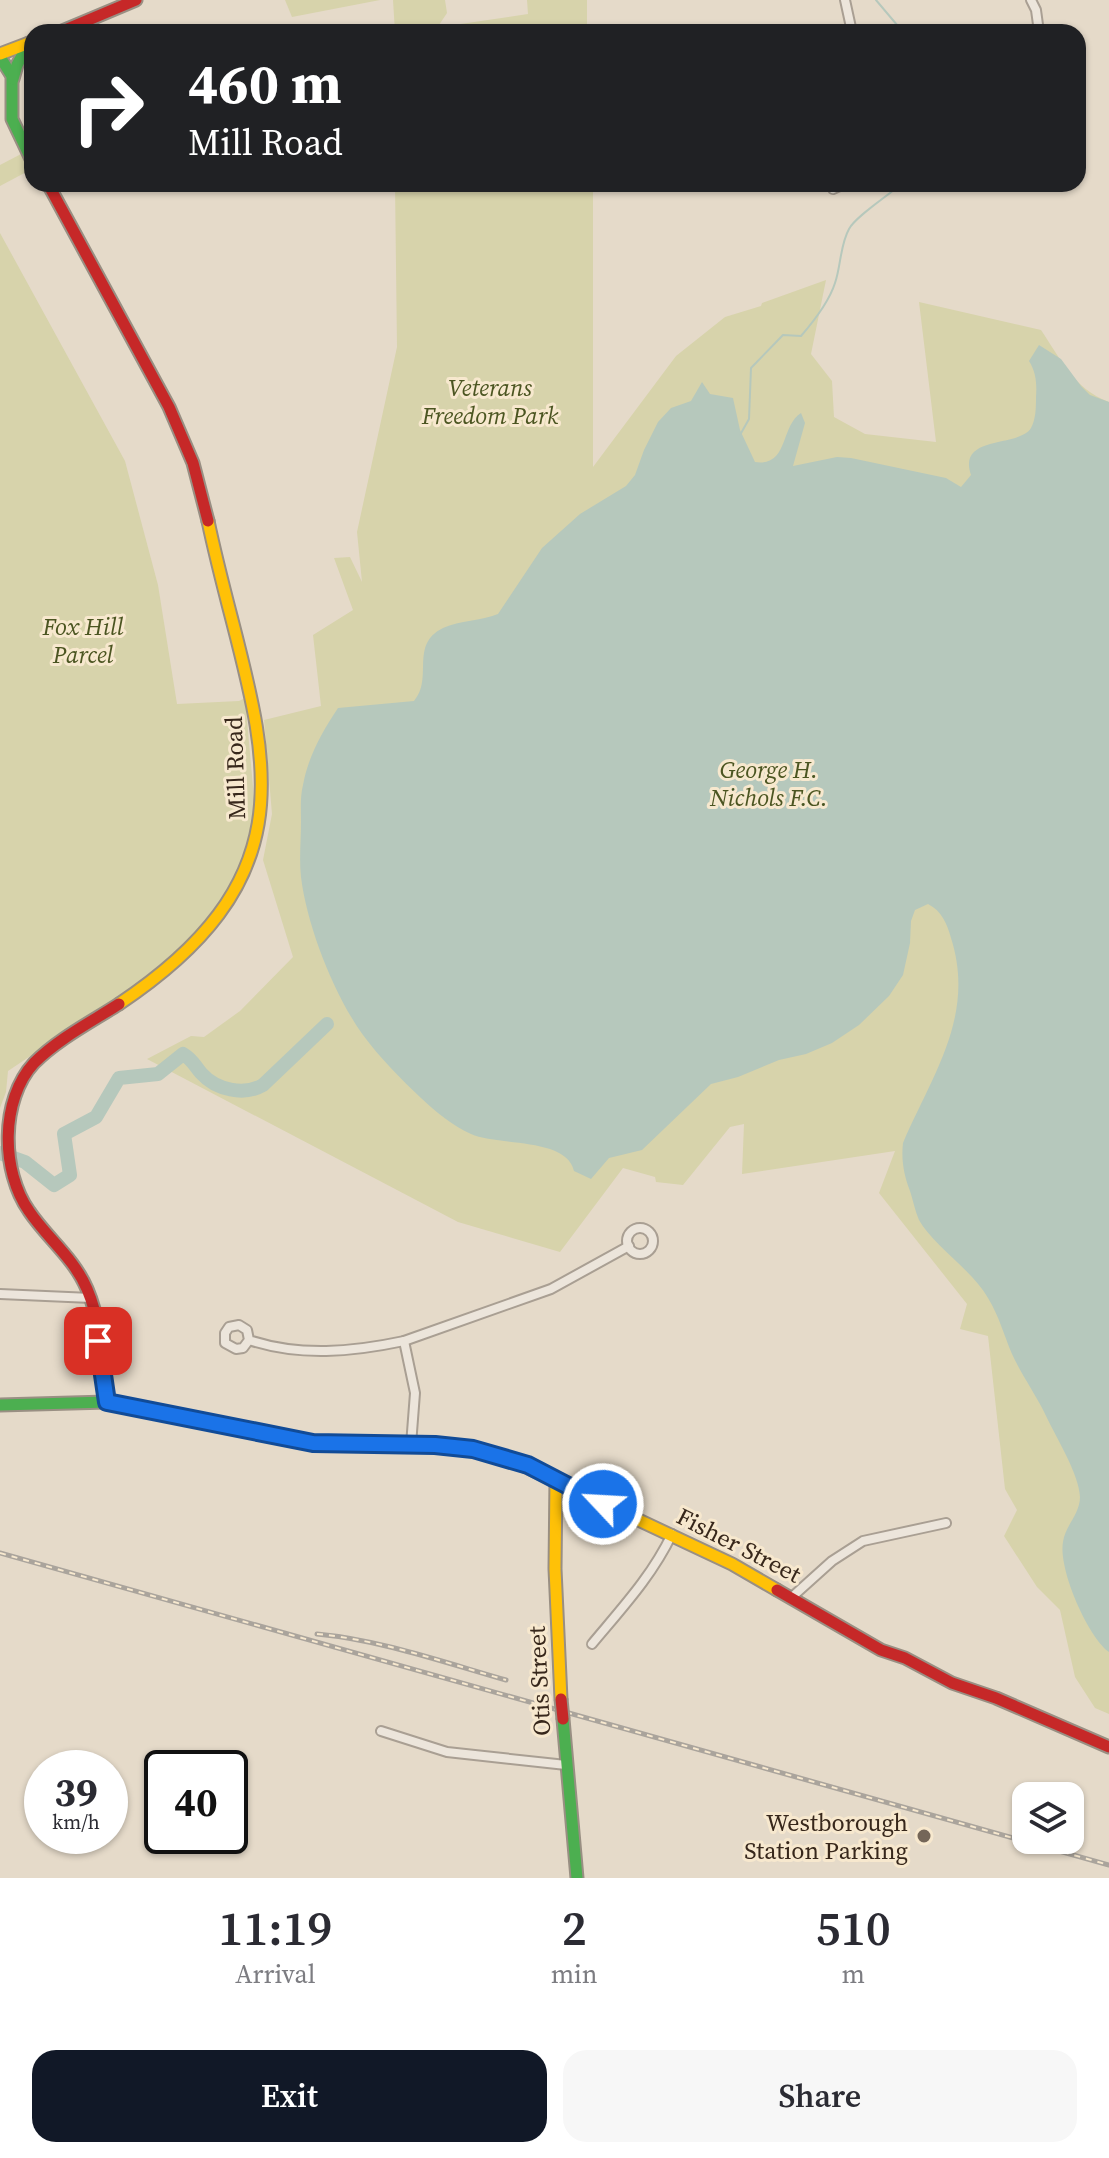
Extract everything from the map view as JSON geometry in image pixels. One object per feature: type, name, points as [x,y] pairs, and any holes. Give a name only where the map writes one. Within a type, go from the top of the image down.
[{"type":"street","points":[[79,24],[136,0]]},
{"type":"street","points":[[845,0],[850,24]]},
{"type":"street","points":[[1031,0],[1038,24]]},
{"type":"street","points":[[13,83],[10,70],[0,56],[24,46]]},
{"type":"street","points":[[24,53],[17,65],[13,83],[12,119],[24,144]]},
{"type":"street","name":"Mill Road","points":[[53,192],[168,402],[196,471],[249,673],[263,802],[253,851],[237,886],[214,922],[165,971],[33,1064],[14,1093],[6,1114],[4,1160],[11,1182],[22,1203],[73,1265],[91,1298],[107,1402]]},
{"type":"street","points":[[249,1340],[288,1349],[322,1352],[361,1350],[404,1341],[551,1289],[629,1246]]},
{"type":"street","points":[[0,1294],[91,1298]]},
{"type":"street","points":[[404,1341],[415,1393],[411,1445]]},
{"type":"street","name":"Fisher Street","points":[[0,1405],[107,1402],[313,1443],[435,1445],[482,1451],[528,1465],[623,1514],[672,1534],[792,1597],[825,1620],[881,1650],[905,1658],[952,1683],[996,1698],[1109,1747]]},
{"type":"street","name":"Otis Street","points":[[556,1480],[555,1569],[561,1699],[577,1878]]},
{"type":"street","points":[[792,1597],[832,1561],[863,1541],[946,1523]]},
{"type":"street","points":[[592,1644],[645,1582],[672,1534]]},
{"type":"street","points":[[381,1731],[447,1752],[566,1765]]},
{"type":"green space","points":[[285,0],[380,0],[292,17]]},
{"type":"green space","points":[[393,0],[445,0],[447,13],[440,24],[394,24]]},
{"type":"green space","points":[[527,0],[587,0],[587,24],[460,24],[528,14]]},
{"type":"green space","points":[[24,155],[24,173],[0,186],[0,165]]},
{"type":"green space","name":"George H. Nichols F.C.","points":[[395,192],[593,192],[593,467],[676,356],[725,317],[826,280],[811,354],[832,381],[834,417],[865,434],[936,442],[919,302],[1041,330],[1077,381],[1109,402],[1109,1714],[1095,1708],[1075,1677],[1060,1610],[1037,1587],[1004,1536],[1017,1510],[1005,1489],[988,1336],[960,1329],[967,1304],[879,1193],[895,1151],[742,1174],[744,1124],[730,1127],[683,1185],[656,1182],[655,1177],[623,1168],[560,1252],[458,1222],[147,1059],[191,1036],[204,1037],[240,1011],[293,957],[263,860],[272,814],[264,720],[321,706],[313,635],[353,610],[334,558],[350,557],[362,582],[357,532],[397,347]]},
{"type":"green space","name":"Fox Hill Parcel","points":[[0,233],[125,461],[158,585],[177,704],[239,701],[245,698],[255,809],[247,851],[228,892],[205,927],[172,961],[8,1071],[6,1092],[0,1108]]},
{"type":"shaded area","name":"George H. Nichols F.C.","points":[[1039,345],[1061,359],[1090,395],[1109,402],[1109,1652],[1084,1618],[1065,1568],[1063,1542],[1080,1497],[1072,1467],[1016,1362],[992,1305],[981,1288],[933,1239],[919,1220],[905,1173],[903,1143],[938,1069],[954,1019],[958,993],[957,966],[951,938],[937,910],[928,904],[915,910],[903,975],[889,996],[859,1025],[832,1043],[806,1054],[779,1060],[711,1084],[642,1150],[609,1158],[591,1179],[574,1171],[569,1160],[559,1153],[530,1144],[483,1138],[464,1131],[413,1091],[391,1068],[352,1019],[332,980],[309,917],[300,870],[301,799],[305,775],[316,745],[338,708],[414,701],[420,692],[424,653],[433,635],[450,625],[498,614],[542,548],[580,514],[626,486],[635,475],[658,422],[671,408],[691,401],[702,382],[710,394],[733,398],[740,430],[755,462],[774,458],[794,419],[801,413],[805,423],[793,466],[837,457],[851,458],[946,478],[961,487],[971,475],[969,462],[973,453],[981,447],[1015,438],[1031,428],[1036,387],[1035,374],[1029,361]]},
{"type":"waterway","points":[[876,0],[896,24]]},
{"type":"waterway","points":[[740,435],[749,419],[751,368],[783,335],[801,336],[811,324],[832,290],[849,229],[891,192]]},
{"type":"waterway","points":[[0,1153],[25,1162],[54,1185],[70,1175],[64,1134],[96,1117],[119,1078],[158,1074],[183,1054],[214,1084],[239,1091],[255,1088],[263,1085],[327,1024]]},
{"type":"railway","points":[[0,1553],[1109,1865]]},
{"type":"railway","points":[[317,1634],[388,1646],[506,1680]]},
{"type":"traffic: fast","points":[[13,79],[24,52]]},
{"type":"traffic: fast","points":[[0,57],[12,76],[12,119],[24,144]]},
{"type":"traffic: fast","points":[[0,1405],[107,1402],[313,1443],[442,1446]]},
{"type":"traffic: fast","points":[[563,1719],[577,1878]]},
{"type":"traffic: slow","points":[[0,54],[24,45]]},
{"type":"traffic: slow","points":[[119,1004],[187,950],[231,897],[254,842],[261,786],[256,727],[208,521]]},
{"type":"traffic: slow","points":[[442,1446],[473,1449],[509,1459],[732,1564],[777,1590]]},
{"type":"traffic: slow","points":[[556,1480],[555,1569],[561,1699]]},
{"type":"traffic: jam","points":[[79,24],[136,0]]},
{"type":"traffic: jam","points":[[52,192],[169,407],[193,463],[208,521]]},
{"type":"traffic: jam","points":[[107,1402],[101,1344],[92,1302],[82,1278],[36,1221],[20,1195],[13,1176],[8,1136],[15,1096],[34,1063],[64,1039],[119,1004]]},
{"type":"traffic: jam","points":[[777,1590],[881,1650],[905,1658],[952,1683],[996,1698],[1109,1747]]},
{"type":"traffic: jam","points":[[561,1699],[563,1719]]},
{"type":"place","name":"Westborough Station Parking","points":[[924,1836]]},
{"type":"route","points":[[98,1341],[107,1402],[313,1443],[435,1445],[473,1449],[528,1465],[603,1504]]},
{"type":"park label","name":"Veterans Freedom Park","points":[[490,401]]}]
